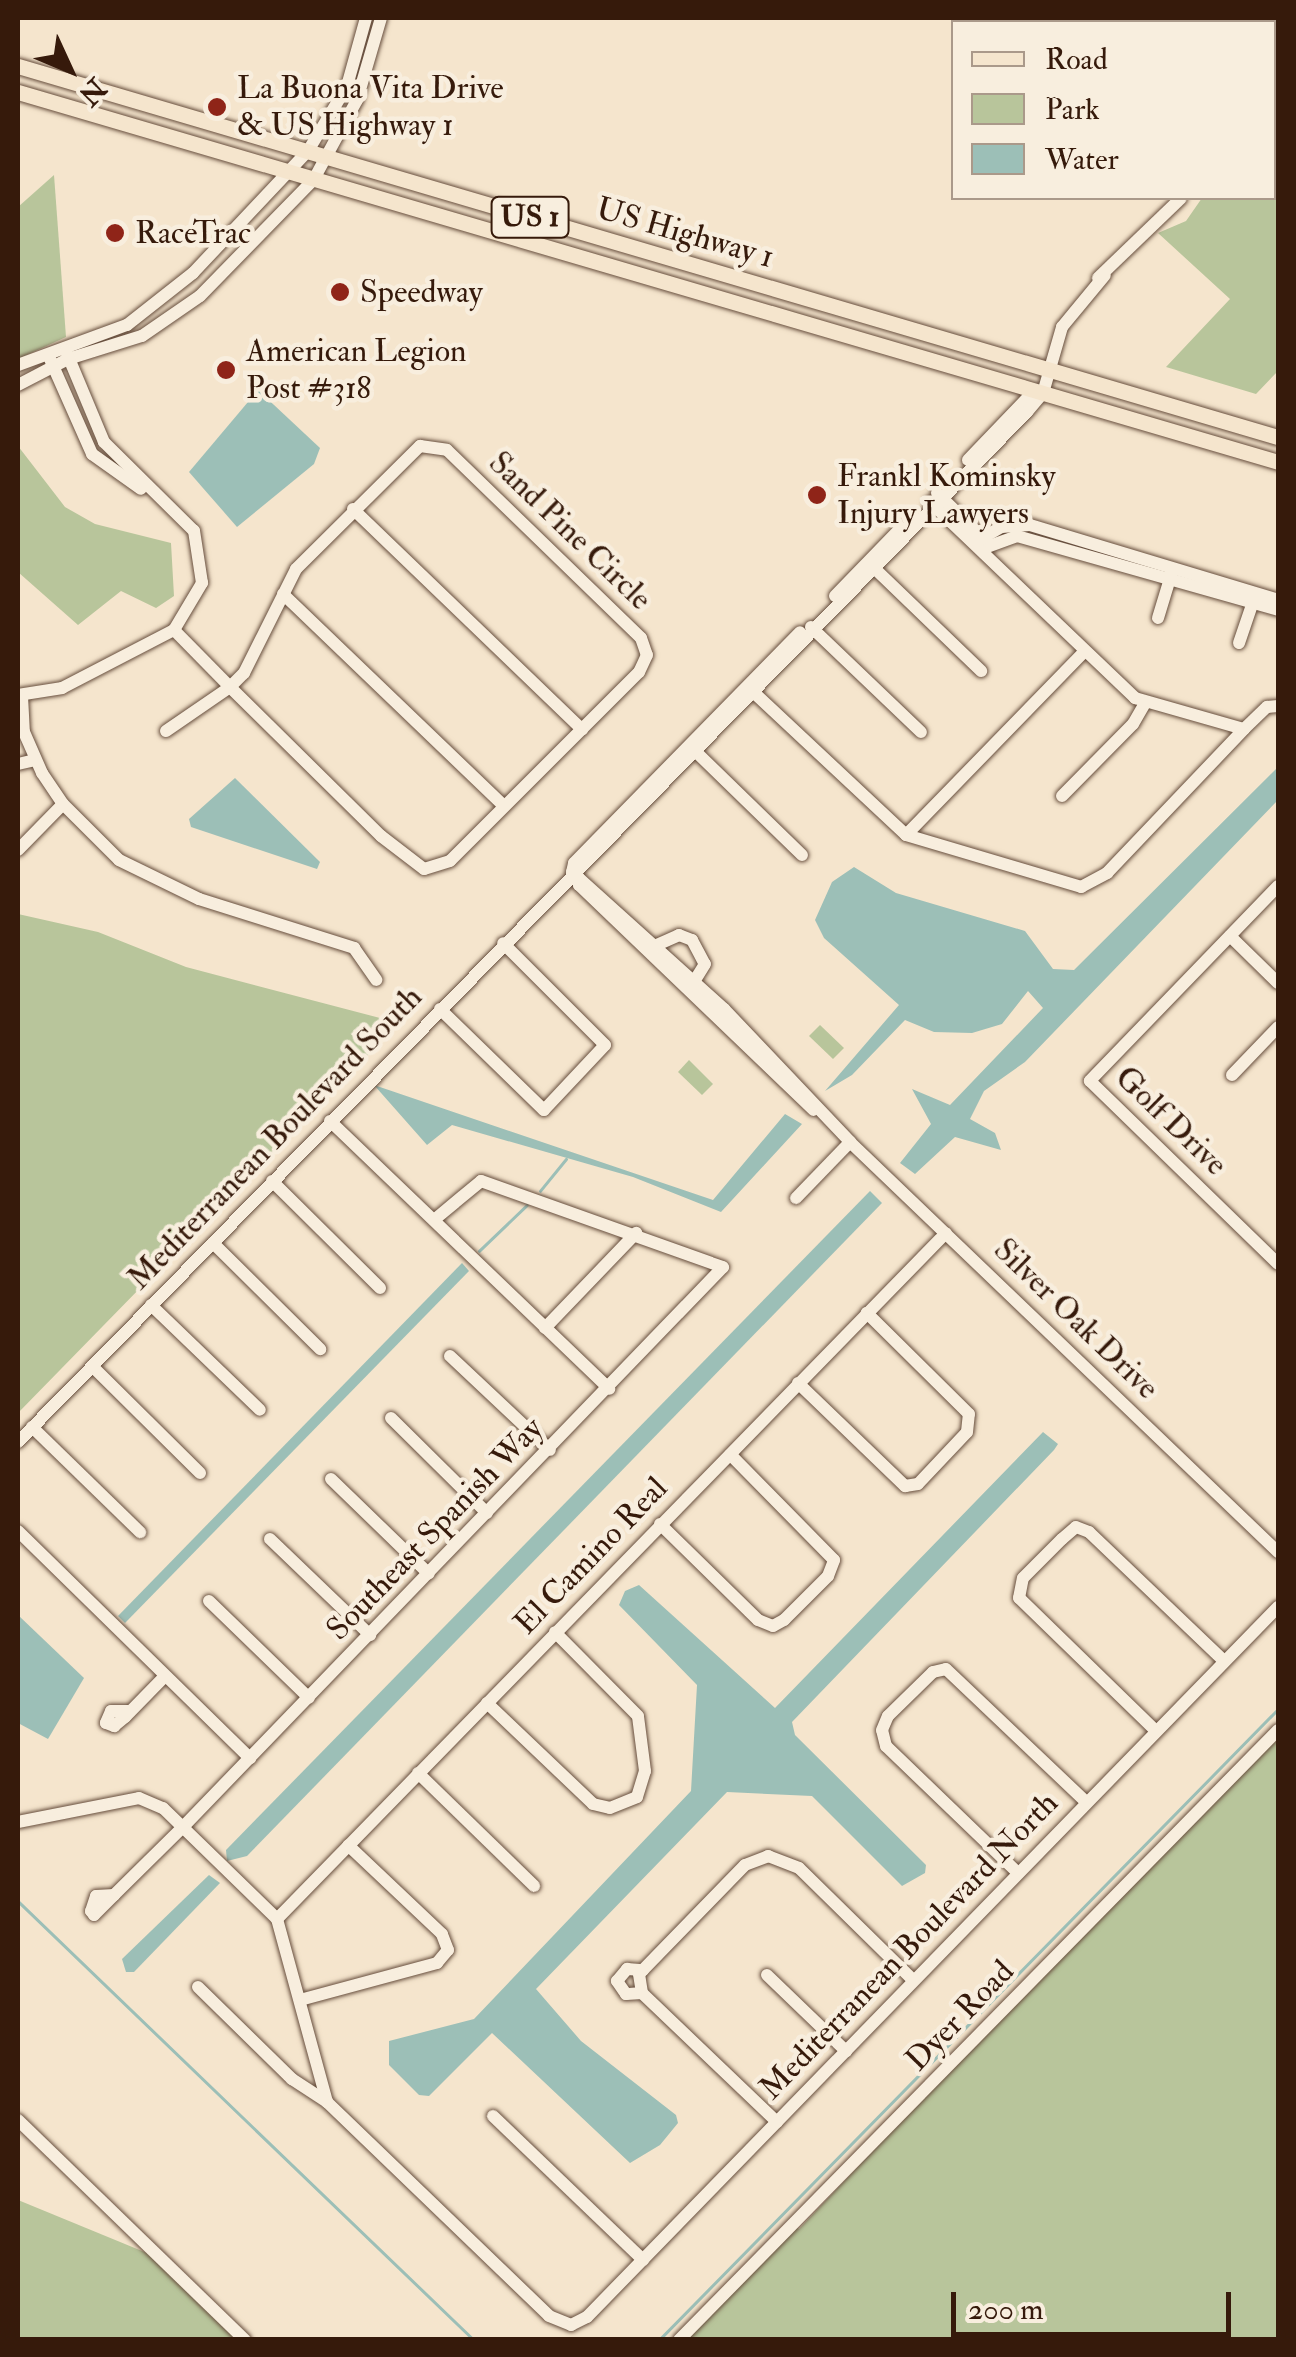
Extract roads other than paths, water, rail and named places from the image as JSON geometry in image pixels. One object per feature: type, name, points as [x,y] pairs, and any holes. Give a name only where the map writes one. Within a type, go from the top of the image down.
[{"type":"main road","name":"US Highway 1","points":[[18,66],[1278,437]]},
{"type":"main road","name":"US Highway 1","points":[[18,92],[1278,462]]},
{"type":"street","points":[[18,385],[52,365],[168,323],[314,179],[363,84],[366,18]]},
{"type":"street","points":[[18,365],[63,344],[127,325],[158,307],[292,172],[347,86],[366,38],[381,18]]},
{"type":"street","name":"Mediterranean Boulevard South","points":[[18,1442],[503,943],[576,875],[692,748],[1039,392],[1062,328],[1084,297],[1179,200]]},
{"type":"street","points":[[63,344],[104,442],[194,531],[204,564],[197,600],[174,630],[62,688],[20,696],[24,732],[36,760],[62,804],[119,860],[199,899],[354,948],[376,980]]},
{"type":"street","points":[[46,351],[92,454],[108,471],[170,505]]},
{"type":"street","name":"Sand Pine Circle","points":[[174,630],[230,687],[381,836],[424,869],[450,861],[640,672],[646,646],[447,450],[420,446],[296,570],[259,651],[230,687]]},
{"type":"street","points":[[935,499],[1084,652],[1145,703],[1244,729]]},
{"type":"street","points":[[354,508],[582,729]]},
{"type":"street","points":[[980,543],[1018,536],[1255,598],[1278,600]]},
{"type":"street","points":[[871,565],[981,671]]},
{"type":"street","points":[[1158,618],[1171,574]]},
{"type":"street","points":[[283,594],[504,806]]},
{"type":"street","points":[[1255,598],[1278,610]]},
{"type":"street","points":[[1239,643],[1255,598]]},
{"type":"street","points":[[811,627],[922,732]]},
{"type":"street","points":[[906,835],[1084,652]]},
{"type":"street","points":[[166,730],[230,687]]},
{"type":"street","points":[[750,689],[906,835],[1091,886],[1267,706],[1278,706]]},
{"type":"street","points":[[1062,796],[1133,724],[1145,703]]},
{"type":"street","points":[[692,748],[802,855]]},
{"type":"street","points":[[18,764],[36,760]]},
{"type":"street","points":[[18,850],[62,804]]},
{"type":"street","name":"Silver Oak Drive","points":[[576,875],[1278,1552]]},
{"type":"street","name":"Golf Drive","points":[[1278,886],[1090,1081],[1278,1264]]},
{"type":"street","points":[[650,948],[679,935],[692,940],[705,964],[691,987]]},
{"type":"street","points":[[1230,936],[1278,984]]},
{"type":"street","points":[[440,1009],[544,1110],[605,1045],[503,943]]},
{"type":"street","points":[[1232,1075],[1278,1027]]},
{"type":"street","points":[[330,1120],[609,1390]]},
{"type":"street","points":[[796,1198],[850,1142]]},
{"type":"street","points":[[272,1181],[380,1288]]},
{"type":"street","points":[[434,1220],[481,1182],[636,1233],[545,1328]]},
{"type":"street","name":"Southeast Spanish Way","points":[[114,1895],[728,1266],[636,1233]]},
{"type":"street","name":"El Camino Real","points":[[277,1919],[946,1233]]},
{"type":"street","points":[[213,1243],[320,1350]]},
{"type":"street","points":[[151,1305],[260,1410]]},
{"type":"street","points":[[798,1384],[905,1486],[918,1484],[971,1426],[969,1414],[867,1312]]},
{"type":"street","points":[[450,1356],[550,1450]]},
{"type":"street","points":[[92,1366],[200,1473]]},
{"type":"street","points":[[391,1418],[487,1513]]},
{"type":"street","points":[[32,1427],[140,1532]]},
{"type":"street","points":[[660,1524],[758,1620],[773,1626],[828,1576],[834,1560],[730,1454]]},
{"type":"street","points":[[332,1479],[429,1574]]},
{"type":"street","points":[[1156,1731],[1019,1598],[1024,1578],[1076,1528],[1090,1532],[1224,1661]]},
{"type":"street","points":[[18,1531],[250,1758]]},
{"type":"street","points":[[270,1539],[370,1635]]},
{"type":"street","points":[[209,1601],[309,1698]]},
{"type":"street","name":"Mediterranean Boulevard North","points":[[327,2102],[549,2316],[564,2325],[578,2323],[1278,1607]]},
{"type":"street","points":[[487,1703],[593,1804],[610,1808],[637,1798],[645,1771],[638,1716],[556,1632]]},
{"type":"street","points":[[1018,1873],[886,1746],[882,1730],[888,1716],[934,1672],[946,1669],[1086,1802]]},
{"type":"street","points":[[130,1710],[165,1676]]},
{"type":"street","name":"Dyer Road","points":[[679,2340],[1278,1730]]},
{"type":"street","points":[[418,1773],[534,1886]]},
{"type":"street","points":[[18,1822],[144,1798],[182,1828],[277,1919],[327,2102]]},
{"type":"street","points":[[300,2000],[449,1960],[442,1934],[348,1844]]},
{"type":"street","points":[[642,1993],[643,1970],[745,1865],[768,1856],[798,1868],[913,1980]]},
{"type":"street","points":[[643,1970],[627,1968],[617,1980],[626,1994],[642,1993],[777,2122]]},
{"type":"street","points":[[767,1974],[846,2051]]},
{"type":"street","points":[[198,1988],[292,2079],[327,2102]]},
{"type":"street","points":[[493,2116],[643,2260]]},
{"type":"street","points":[[18,2120],[245,2340]]},
{"type":"water","points":[[258,390],[320,448],[314,464],[237,527],[189,472]]},
{"type":"water","points":[[1278,767],[1278,800],[1025,1062],[984,1091],[970,1119],[995,1133],[1001,1150],[955,1137],[915,1174],[900,1163],[931,1124],[912,1089],[950,1105],[1043,1008],[1028,991],[1002,1024],[972,1033],[934,1032],[905,1020],[852,1075],[825,1091],[899,1005],[824,938],[815,920],[832,882],[854,867],[896,893],[1025,931],[1053,969],[1074,970]]},
{"type":"water","points":[[235,778],[320,862],[317,869],[191,827],[189,819]]},
{"type":"water","points":[[374,1085],[713,1200],[785,1114],[802,1124],[721,1212],[633,1177],[452,1125],[427,1145]]},
{"type":"water","points":[[870,1191],[882,1203],[247,1856],[227,1861],[226,1850]]},
{"type":"water","points":[[462,1263],[469,1271],[125,1623],[118,1616]]},
{"type":"water","points":[[1043,1432],[1058,1444],[1054,1450],[792,1722],[795,1735],[926,1865],[925,1873],[902,1886],[812,1796],[727,1792],[536,1989],[581,2041],[676,2115],[678,2123],[660,2145],[630,2163],[492,2033],[429,2096],[419,2095],[389,2065],[389,2041],[474,2019],[691,1791],[697,1685],[619,1605],[625,1591],[639,1585],[775,1708]]},
{"type":"water","points":[[18,1615],[84,1678],[48,1739],[18,1723]]},
{"type":"water","points":[[209,1875],[220,1883],[134,1972],[126,1972],[122,1959]]},
{"type":"waterway","points":[[540,1191],[566,1159]]},
{"type":"waterway","points":[[479,1251],[527,1205]]},
{"type":"waterway","points":[[659,2340],[1278,1709]]},
{"type":"waterway","points":[[18,1901],[474,2340]]},
{"type":"place","name":"La Buona Vita Drive & US Highway 1","points":[[217,107]]},
{"type":"place","name":"RaceTrac","points":[[115,233]]},
{"type":"place","name":"Speedway","points":[[340,292]]},
{"type":"place","name":"American Legion Post #318","points":[[226,370]]},
{"type":"place","name":"Frankl Kominsky Injury Lawyers","points":[[817,495]]}]
